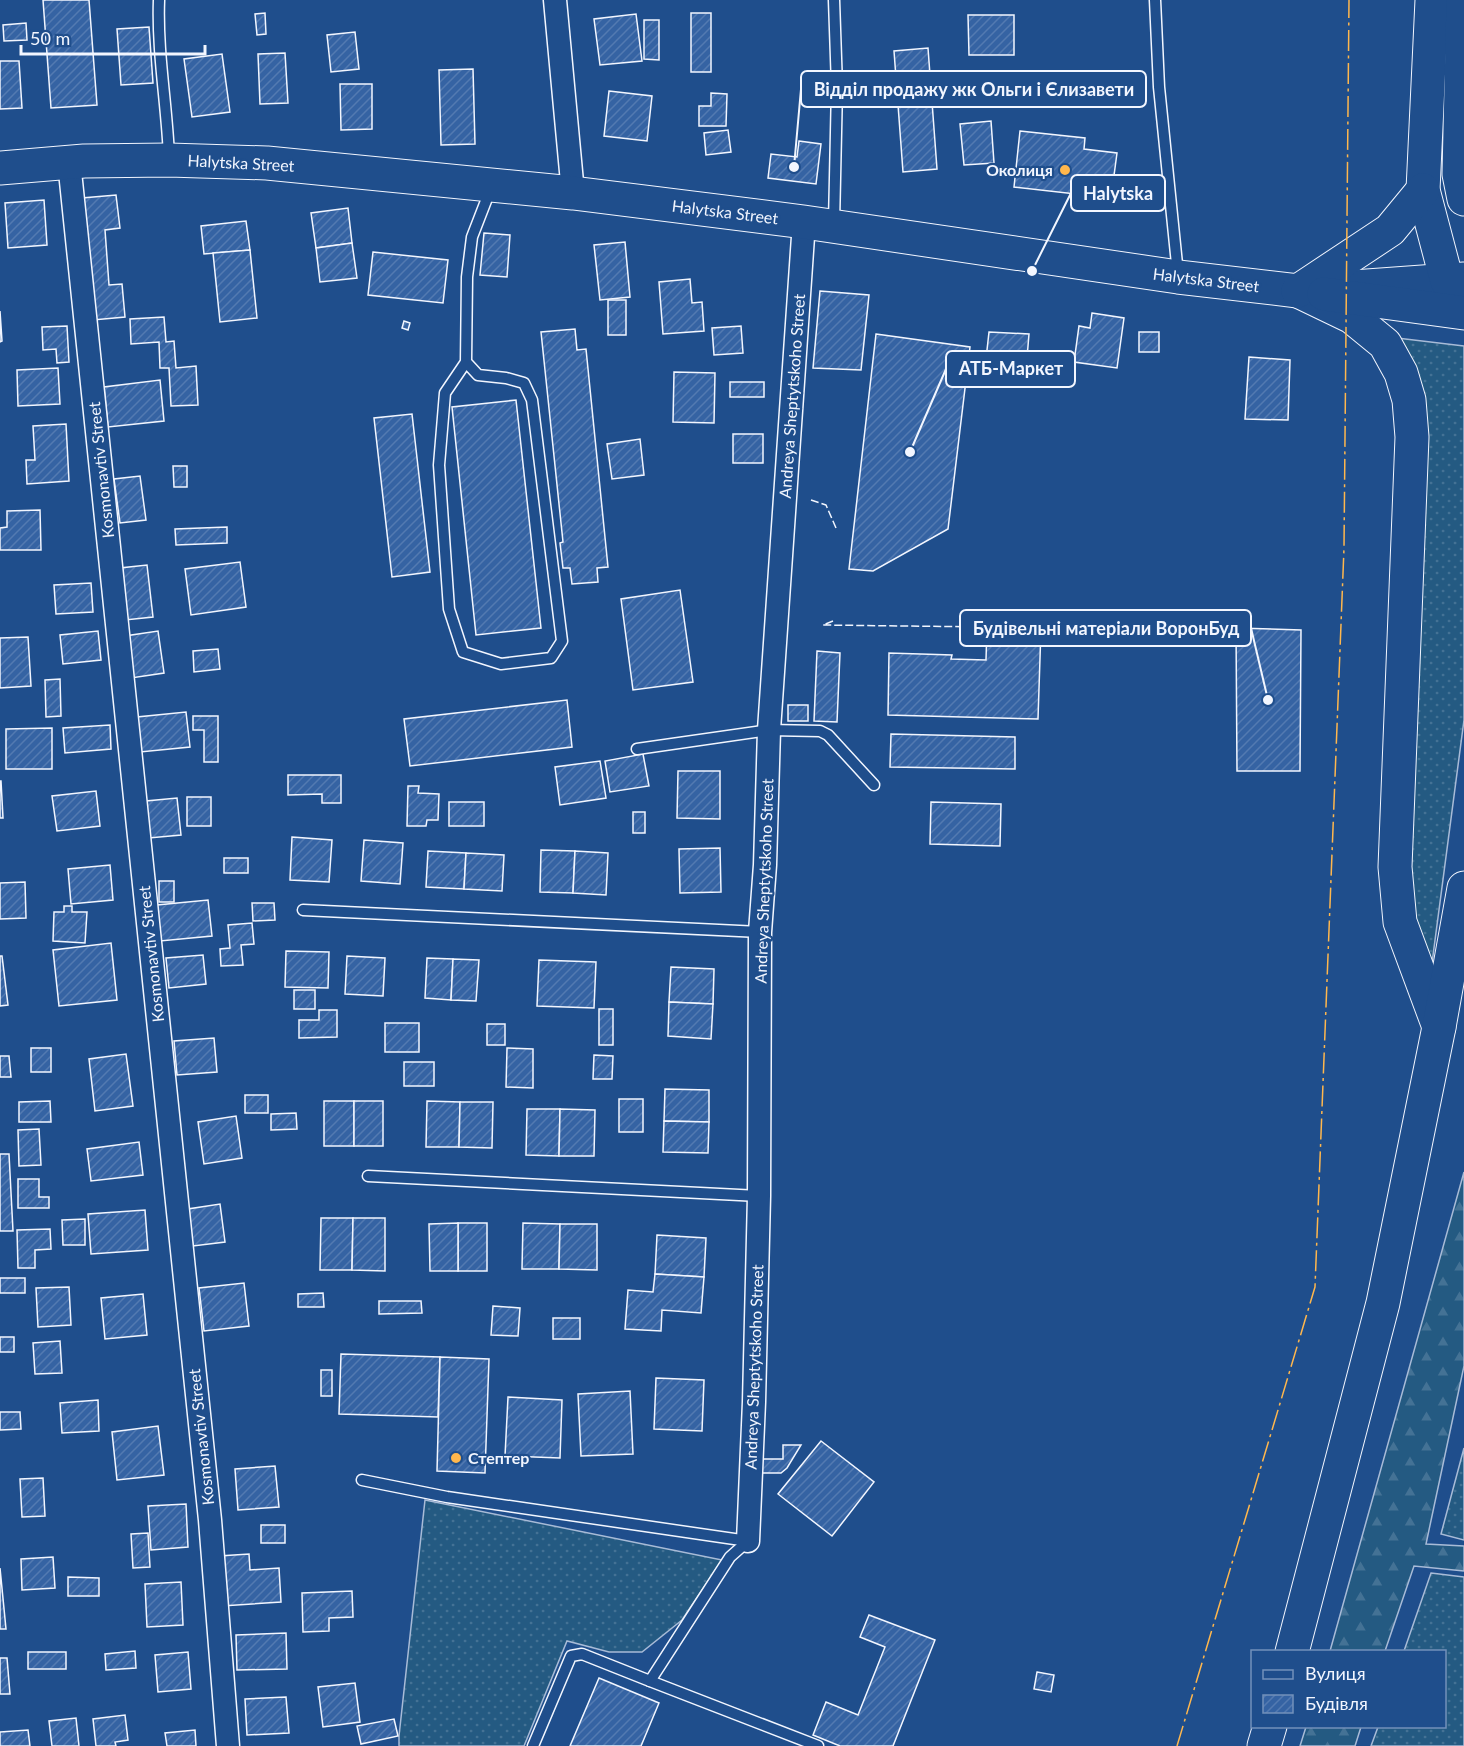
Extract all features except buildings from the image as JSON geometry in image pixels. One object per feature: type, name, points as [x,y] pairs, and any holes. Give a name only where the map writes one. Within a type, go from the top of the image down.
[{"type":"main road","points":[[1432,0],[1423,190],[1458,284]]},
{"type":"main road","points":[[1463,0],[1459,174],[1464,200]]},
{"type":"main road","name":"Halytska Street","points":[[0,168],[69,162],[169,160],[267,163],[573,193],[819,224],[1178,277],[1298,291],[1458,284]]},
{"type":"main road","points":[[1298,291],[1390,230],[1423,190]]},
{"type":"main road","points":[[1298,291],[1464,313]]},
{"type":"main road","points":[[1298,291],[1352,317],[1385,344],[1401,373],[1409,400],[1412,437],[1395,867],[1400,922],[1439,1027]]},
{"type":"main road","points":[[1293,1650],[1383,1303],[1439,1027],[1464,888]]},
{"type":"main road","points":[[1264,1746],[1269,1728]]},
{"type":"street","points":[[555,0],[573,193]]},
{"type":"street","name":"Kosmonavtiv Street","points":[[69,162],[210,1520],[228,1746]]},
{"type":"street","name":"Andreya Sheptytskoho Street","points":[[748,1541],[759,1196],[760,932],[765,865],[769,730],[819,224]]},
{"type":"lane","points":[[159,0],[158,29],[169,160]]},
{"type":"lane","points":[[819,224],[837,87],[834,0]]},
{"type":"lane","points":[[1155,0],[1159,87],[1178,277]]},
{"type":"lane","points":[[466,362],[478,375],[506,378],[524,383],[532,400],[562,641],[551,658],[501,664],[464,652],[449,609],[439,465],[445,393],[466,362],[467,277],[472,237],[493,185]]},
{"type":"lane","points":[[637,748],[769,730],[820,731],[828,735],[874,785]]},
{"type":"lane","points":[[303,910],[760,932]]},
{"type":"lane","points":[[368,1176],[759,1196]]},
{"type":"lane","points":[[362,1480],[447,1497],[748,1541]]},
{"type":"lane","points":[[650,1681],[730,1557],[748,1541]]},
{"type":"lane","points":[[532,1746],[571,1656],[582,1654],[818,1746]]},
{"type":"green space","points":[[1397,338],[1464,346],[1464,720],[1432,963],[1416,923],[1408,882]]},
{"type":"green space","points":[[1464,1172],[1464,1366],[1426,1544],[1464,1546],[1464,1571],[1414,1566],[1385,1650],[1330,1650]]},
{"type":"green space","points":[[1464,1448],[1464,1540],[1441,1534]]},
{"type":"green space","points":[[425,1500],[722,1560],[682,1620],[642,1652],[609,1652],[567,1641],[524,1746],[399,1746]]},
{"type":"green space","points":[[1431,1573],[1464,1577],[1464,1746],[1371,1746],[1378,1728],[1446,1728],[1446,1650],[1404,1650]]},
{"type":"green space","points":[[1305,1728],[1361,1728],[1355,1746],[1300,1746]]},
{"type":"fence","points":[[811,500],[826,505],[836,528]]},
{"type":"fence","points":[[833,621],[823,625],[987,627]]},
{"type":"power","points":[[1177,1746],[1315,1287],[1344,548],[1349,0]]},
{"type":"place","name":"Відділ продажу жк Ольги і Єлизавети","points":[[794,167]]},
{"type":"place","name":"Околиця","points":[[1065,170]]},
{"type":"place","name":"Halytska","points":[[1032,271]]},
{"type":"place","name":"ATБ-Маркет","points":[[910,452]]},
{"type":"place","name":"Будівельні матеріали ВоронБуд","points":[[1268,700]]},
{"type":"place","name":"Стептер","points":[[456,1458]]}]
